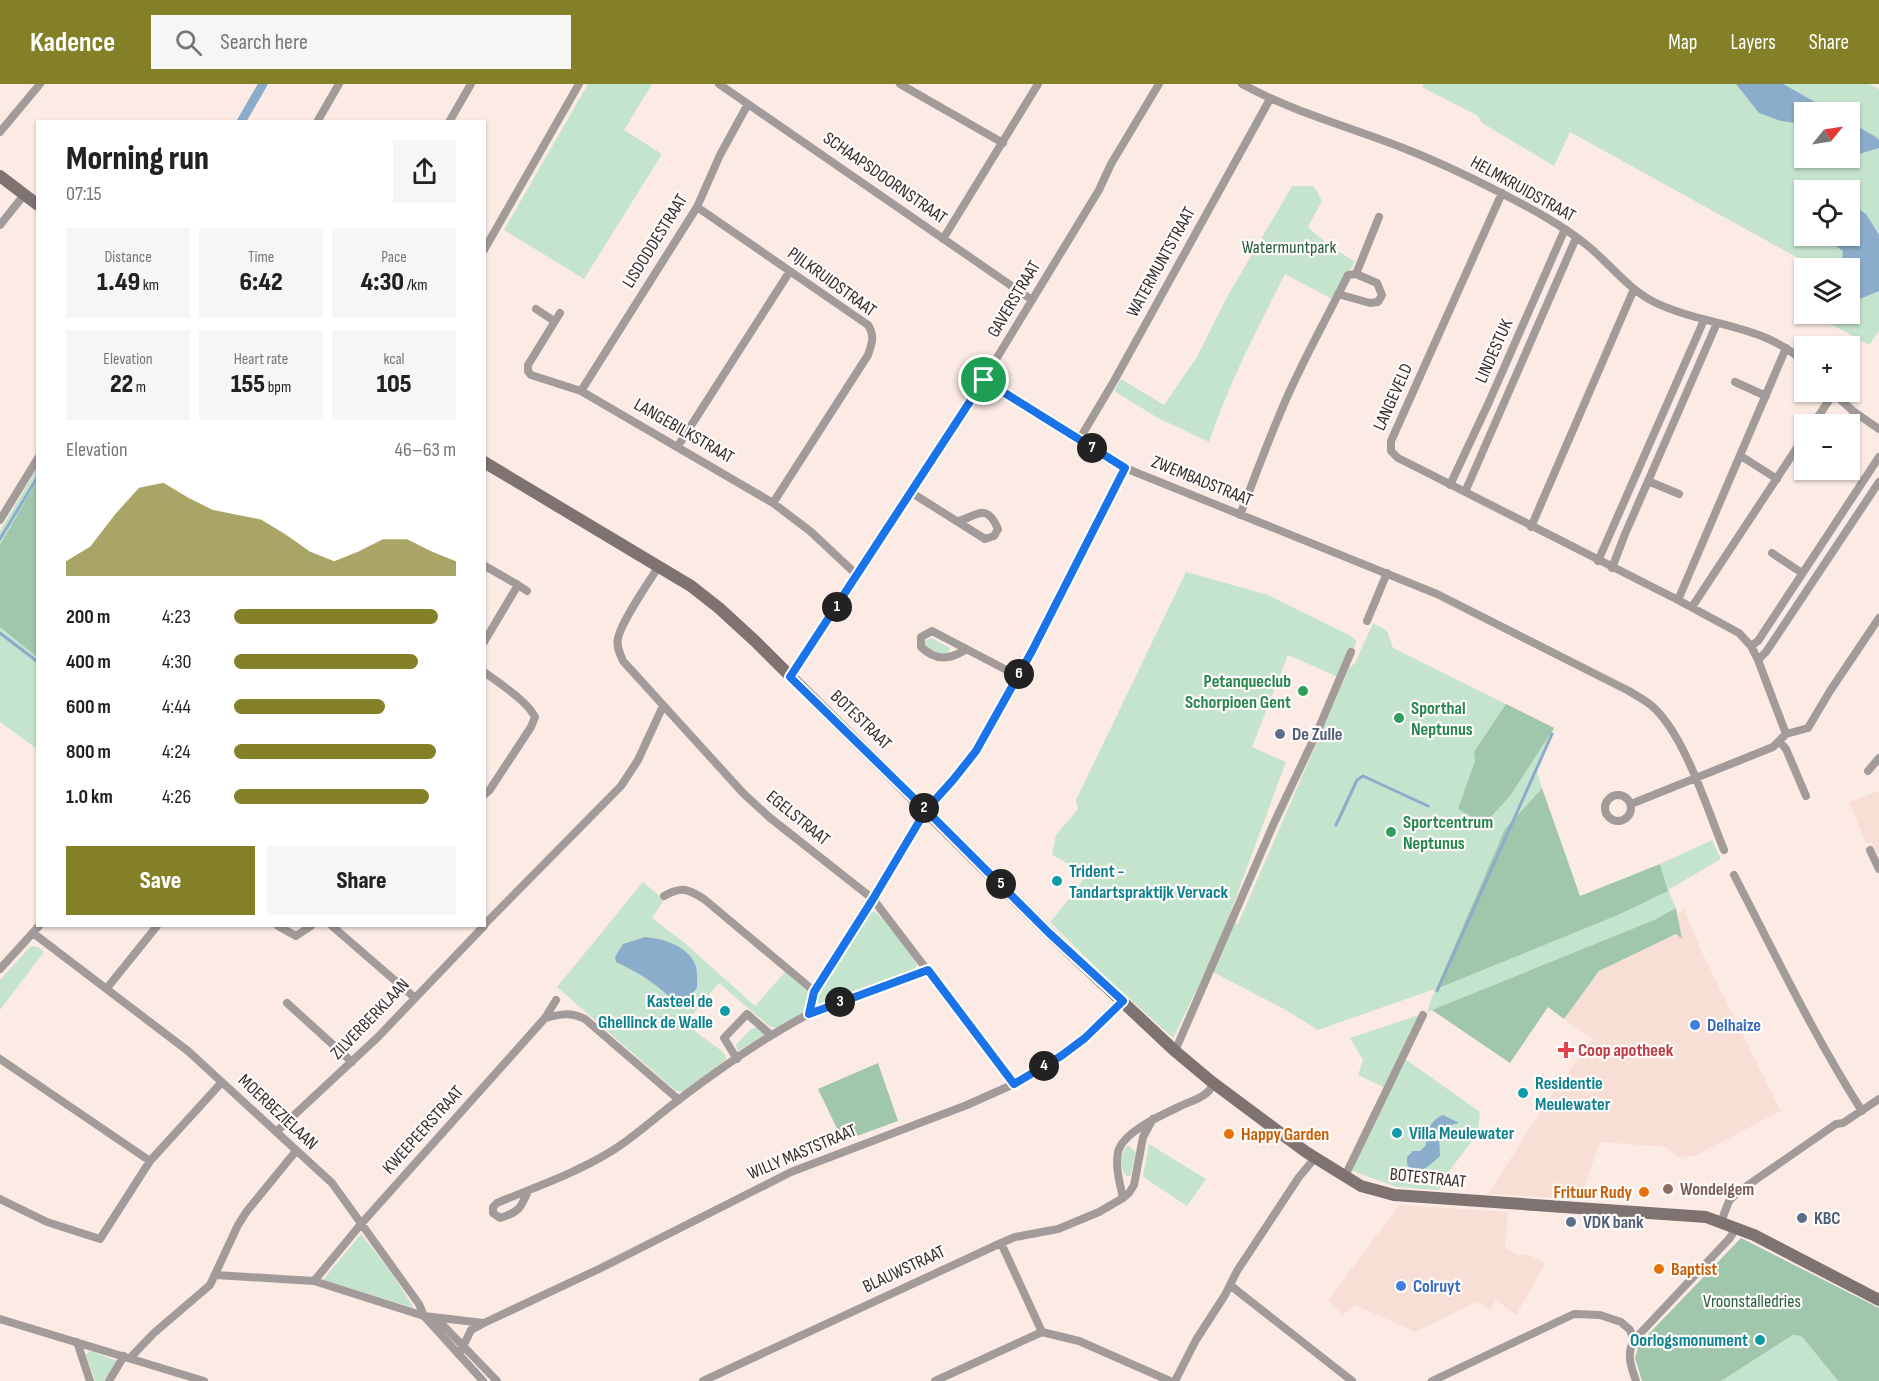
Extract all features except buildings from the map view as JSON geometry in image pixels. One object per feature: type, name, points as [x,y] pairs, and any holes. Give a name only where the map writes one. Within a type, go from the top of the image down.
[{"type":"street","points":[[0,132],[40,84]]},
{"type":"street","points":[[318,120],[339,84]]},
{"type":"street","points":[[450,120],[471,84]]},
{"type":"street","points":[[486,247],[579,84]]},
{"type":"street","name":"SCHAAPSDOORNSTRAAT","points":[[719,84],[1032,300]]},
{"type":"street","points":[[900,84],[1003,143]]},
{"type":"street","points":[[943,239],[1038,84]]},
{"type":"street","name":"GAVERSTRAAT","points":[[790,677],[871,552],[888,531],[984,380],[1160,84]]},
{"type":"street","name":"HELMKRUIDSTRAAT","points":[[1242,84],[1269,99],[1404,148],[1502,193],[1565,229],[1634,289],[1654,302],[1704,320],[1758,334],[1794,354]]},
{"type":"street","name":"WATERMUNTSTRAAT","points":[[1079,440],[1114,381],[1269,99]]},
{"type":"street","name":"LISDODDESTRAAT","points":[[581,391],[697,207],[720,155],[748,104]]},
{"type":"street","points":[[0,176],[36,204]]},
{"type":"street","name":"LANGEVELD","points":[[1502,193],[1390,446],[1391,451],[1398,458],[1450,485],[1678,600]]},
{"type":"street","points":[[0,225],[24,195]]},
{"type":"street","name":"PIJLKRUIDSTRAAT","points":[[697,207],[868,325],[873,334],[868,355],[773,503]]},
{"type":"street","points":[[1356,274],[1379,217]]},
{"type":"street","name":"LINDESTUK","points":[[1450,485],[1565,229]]},
{"type":"street","name":"LINDESTUK","points":[[1465,492],[1576,238]]},
{"type":"street","points":[[678,446],[790,271]]},
{"type":"street","points":[[1240,515],[1279,414],[1338,294],[1348,275],[1356,274],[1377,284],[1382,295],[1378,302],[1370,303],[1338,294]]},
{"type":"street","points":[[1531,527],[1634,289]]},
{"type":"street","name":"LANGEBILKSTRAAT","points":[[536,309],[557,317],[528,365],[531,375],[581,391],[773,503],[810,531],[857,575]]},
{"type":"street","points":[[1598,561],[1704,320]]},
{"type":"street","points":[[1612,568],[1717,322]]},
{"type":"street","points":[[1786,348],[1678,600],[1739,633],[1751,646],[1758,660],[1786,749],[1806,796]]},
{"type":"street","name":"ZWEMBADSTRAAT","points":[[984,380],[1125,468],[1437,594],[1620,686],[1652,706],[1675,736],[1724,850]]},
{"type":"street","points":[[1735,382],[1766,396]]},
{"type":"street","points":[[1844,402],[1879,429]]},
{"type":"street","points":[[1692,608],[1794,454]]},
{"type":"street","points":[[1741,456],[1777,479]]},
{"type":"street","points":[[1751,646],[1758,641],[1879,457]]},
{"type":"street","points":[[0,520],[36,461]]},
{"type":"street","name":"BOTESTRAAT","points":[[486,463],[691,586],[719,608],[1049,933],[1175,1051],[1315,1158],[1361,1186],[1394,1195],[1701,1216],[1721,1222]]},
{"type":"street","points":[[809,1014],[814,992],[926,810],[976,751],[1018,676],[1125,468]]},
{"type":"street","points":[[1648,481],[1678,494]]},
{"type":"street","points":[[1758,660],[1766,652],[1879,482]]},
{"type":"street","points":[[912,493],[958,521]]},
{"type":"street","points":[[1837,521],[1843,538]]},
{"type":"street","points":[[1772,554],[1802,573]]},
{"type":"street","points":[[486,567],[527,591]]},
{"type":"street","name":"EGELSTRAAT","points":[[658,567],[618,638],[618,650],[623,661],[742,793],[768,817],[873,899],[1014,1084]]},
{"type":"street","points":[[1366,621],[1387,573]]},
{"type":"street","points":[[486,639],[518,585]]},
{"type":"street","points":[[1630,804],[1762,751],[1783,738],[1808,728],[1879,618]]},
{"type":"street","points":[[965,650],[954,657],[943,659],[930,654],[921,647],[921,637],[932,631],[1018,676]]},
{"type":"street","points":[[1175,1051],[1351,652]]},
{"type":"street","points":[[486,674],[531,710],[535,717],[531,727],[486,793]]},
{"type":"street","name":"ZILVERBERKLAAN","points":[[486,923],[621,786],[638,760],[663,706]]},
{"type":"street","points":[[1868,771],[1879,758]]},
{"type":"street","points":[[1870,850],[1879,869]]},
{"type":"street","points":[[1734,875],[1840,1077],[1862,1111]]},
{"type":"street","points":[[664,896],[677,889],[691,891],[704,899],[814,992]]},
{"type":"street","points":[[107,988],[156,927]]},
{"type":"street","points":[[280,927],[296,936],[310,927]]},
{"type":"street","points":[[333,927],[414,997]]},
{"type":"street","name":"ZILVERBERKLAAN","points":[[276,1132],[378,1037],[482,927]]},
{"type":"street","points":[[1,965],[36,929]]},
{"type":"street","name":"MOERBEZIELAAN","points":[[36,929],[107,988],[188,1050],[332,1184],[419,1304],[424,1316],[483,1381]]},
{"type":"street","points":[[528,1191],[580,1169],[611,1151],[678,1100],[771,1035],[809,1014],[928,970]]},
{"type":"street","name":"KWEEPEERSTRAAT","points":[[314,1281],[361,1224],[545,1018],[556,1000]]},
{"type":"street","name":"WILLY MASTSTRAAT","points":[[459,1355],[471,1330],[599,1269],[790,1172],[967,1105],[1014,1084],[1061,1056],[1085,1038],[1123,1001]]},
{"type":"street","points":[[287,1003],[352,1062]]},
{"type":"street","points":[[545,1018],[565,1013],[575,1014],[585,1019],[678,1100]]},
{"type":"street","points":[[737,1059],[724,1038],[747,1014],[771,1035]]},
{"type":"street","points":[[1345,1176],[1424,1015]]},
{"type":"street","points":[[0,1059],[150,1161]]},
{"type":"street","points":[[0,1199],[47,1222],[100,1239],[150,1161],[222,1082]]},
{"type":"street","points":[[1154,1119],[1143,1137],[1134,1185],[1123,1198],[1117,1165],[1119,1149],[1124,1142],[1154,1119],[1203,1096],[1214,1083]]},
{"type":"street","points":[[1879,1099],[1844,1123],[1836,1125],[1738,1192],[1729,1201],[1721,1222],[1737,1227],[1879,1300]]},
{"type":"street","points":[[109,1381],[127,1357],[210,1285],[247,1211],[296,1151]]},
{"type":"street","points":[[935,1381],[1042,1332],[1079,1341],[1172,1381],[1237,1271],[1299,1177],[1315,1158]]},
{"type":"street","name":"BLAUWSTRAAT","points":[[703,1381],[1001,1243],[1016,1237],[1058,1228],[1099,1212],[1123,1198]]},
{"type":"street","points":[[1636,1381],[1628,1359],[1629,1349],[1634,1340],[1729,1239],[1737,1227]]},
{"type":"street","points":[[1001,1243],[1042,1332]]},
{"type":"street","name":"WILLY MASTSTRAAT","points":[[216,1275],[314,1281],[436,1319],[484,1323]]},
{"type":"street","points":[[1230,1285],[1353,1381]]},
{"type":"street","points":[[1432,1381],[1574,1314],[1600,1315],[1621,1322],[1630,1330],[1634,1340]]},
{"type":"street","points":[[0,1319],[204,1381]]},
{"type":"street","points":[[436,1319],[497,1381]]},
{"type":"street","points":[[77,1342],[90,1381]]},
{"type":"shaded area","points":[[1879,791],[1879,857],[1872,842],[1866,844],[1849,802]]},
{"type":"shaded area","points":[[1684,908],[1700,948],[1781,1111],[1694,1156],[1678,1157],[1666,1147],[1600,1142],[1580,1199],[1488,1194],[1548,1100],[1592,1039],[1564,1019],[1599,971],[1677,934],[1681,939],[1678,914]]},
{"type":"shaded area","points":[[1399,1205],[1508,1212],[1505,1248],[1546,1263],[1516,1315],[1496,1300],[1490,1310],[1477,1302],[1415,1332],[1355,1305],[1343,1315],[1328,1300]]},
{"type":"green space","points":[[588,84],[652,84],[624,130],[662,154],[584,279],[504,230]]},
{"type":"green space","points":[[1424,84],[1869,84],[1879,89],[1879,331],[1869,345],[1860,340],[1860,336],[1852,336],[1830,324],[1860,324],[1860,258],[1798,258],[1570,132],[1554,166],[1482,123],[1478,116],[1422,87]]},
{"type":"green space","name":"Watermuntpark","points":[[1292,186],[1314,186],[1322,201],[1308,227],[1326,243],[1355,262],[1332,299],[1285,274],[1234,377],[1209,442],[1158,418],[1114,391],[1121,379],[1164,405],[1197,357],[1226,299]]},
{"type":"green space","points":[[36,470],[36,748],[0,722],[0,531]]},
{"type":"green space","points":[[36,483],[36,656],[0,627],[0,545]]},
{"type":"green space","points":[[1186,572],[1268,595],[1357,641],[1340,678],[1288,655],[1252,747],[1286,762],[1228,919],[1238,924],[1349,668],[1355,663],[1373,623],[1387,631],[1393,648],[1554,728],[1537,772],[1542,788],[1505,829],[1437,988],[1618,915],[1668,890],[1676,908],[1654,920],[1428,1012],[1435,989],[1318,1030],[1284,1009],[1207,969],[1173,1038],[1114,985],[1050,922],[1075,892],[1086,874],[1052,855],[1056,835],[1078,809],[1076,800]]},
{"type":"green space","points":[[932,638],[950,648],[949,653],[945,656],[926,648],[926,640]]},
{"type":"green space","points":[[1506,704],[1554,728],[1510,796],[1484,824],[1458,809],[1475,761],[1474,752]]},
{"type":"green space","points":[[1542,788],[1580,896],[1660,864],[1668,891],[1618,915],[1436,989],[1505,829]]},
{"type":"green space","points":[[1712,840],[1721,859],[1668,890],[1660,864]]},
{"type":"green space","points":[[643,882],[664,900],[652,918],[687,945],[755,1006],[785,972],[813,996],[871,911],[883,919],[902,942],[917,964],[915,972],[776,1028],[769,1026],[719,983],[687,1021],[697,1033],[722,1051],[727,1059],[684,1092],[676,1091],[557,987]]},
{"type":"green space","points":[[1676,908],[1682,939],[1676,934],[1599,971],[1564,1019],[1548,1007],[1510,1063],[1432,1010],[1654,920]]},
{"type":"green space","points":[[31,946],[38,947],[44,952],[0,1010],[0,980]]},
{"type":"green space","points":[[1422,1014],[1385,1088],[1358,1075],[1363,1060],[1350,1038]]},
{"type":"green space","points":[[758,1027],[765,1035],[738,1051],[736,1045],[751,1029]]},
{"type":"green space","points":[[1405,1059],[1480,1112],[1478,1133],[1447,1174],[1439,1190],[1397,1187],[1352,1171]]},
{"type":"green space","points":[[878,1063],[898,1121],[843,1141],[818,1089]]},
{"type":"green space","points":[[1149,1144],[1206,1179],[1187,1206],[1143,1177]]},
{"type":"green space","points":[[1127,1146],[1130,1146],[1136,1153],[1130,1176],[1126,1176],[1122,1169],[1122,1157]]},
{"type":"green space","points":[[361,1234],[391,1272],[414,1308],[323,1280]]},
{"type":"green space","name":"Vroonstalledries","points":[[1741,1238],[1879,1308],[1879,1381],[1838,1381],[1804,1339],[1793,1335],[1721,1381],[1642,1381],[1635,1358],[1639,1344]]},
{"type":"green space","points":[[1793,1335],[1804,1339],[1838,1381],[1721,1381]]},
{"type":"green space","points":[[90,1351],[117,1361],[104,1381],[95,1381],[86,1355]]},
{"type":"water","points":[[1736,84],[1783,84],[1815,102],[1794,102],[1794,123],[1781,121],[1759,113]]},
{"type":"water","points":[[1860,128],[1879,140],[1879,148],[1860,154]]},
{"type":"water","points":[[1860,210],[1866,214],[1879,235],[1879,291],[1860,299],[1860,258],[1842,258],[1843,251],[1836,246],[1860,246]]},
{"type":"water","points":[[645,937],[674,944],[691,957],[697,969],[697,988],[685,999],[675,1000],[645,978],[616,962],[615,957],[623,944]]},
{"type":"water","points":[[1443,1115],[1459,1123],[1447,1126],[1442,1131],[1439,1137],[1440,1156],[1425,1168],[1412,1172],[1407,1164],[1407,1157],[1413,1151],[1420,1151],[1426,1145],[1430,1127]]},
{"type":"waterway","points":[[242,120],[263,84]]},
{"type":"waterway","points":[[0,539],[36,479]]},
{"type":"waterway","points":[[0,633],[36,660]]},
{"type":"waterway","points":[[1437,991],[1552,734]]},
{"type":"waterway","points":[[1336,825],[1357,780],[1363,776],[1428,806]]},
{"type":"place","name":"Petanqueclub Schorpioen Gent","points":[[1303,691]]},
{"type":"place","name":"Sporthal Neptunus","points":[[1399,718]]},
{"type":"place","name":"De Zulle","points":[[1280,734]]},
{"type":"place","name":"Sportcentrum Neptunus","points":[[1391,832]]},
{"type":"place","name":"Trident - Tandartspraktijk Vervack","points":[[1057,881]]},
{"type":"place","name":"Kasteel de Ghellinck de Walle","points":[[725,1011]]},
{"type":"place","name":"Delhaize","points":[[1695,1025]]},
{"type":"place","name":"Coop apotheek","points":[[1566,1050]]},
{"type":"place","name":"Residentie Meulewater","points":[[1523,1093]]},
{"type":"place","name":"Villa Meulewater","points":[[1397,1133]]},
{"type":"place","name":"Happy Garden","points":[[1229,1134]]},
{"type":"place","name":"Wondelgem","points":[[1668,1189]]},
{"type":"place","name":"Frituur Rudy","points":[[1644,1192]]},
{"type":"place","name":"KBC","points":[[1802,1218]]},
{"type":"place","name":"VDK bank","points":[[1571,1222]]},
{"type":"place","name":"Baptist","points":[[1659,1269]]},
{"type":"place","name":"Colruyt","points":[[1401,1286]]},
{"type":"place","name":"Oorlogsmonument","points":[[1760,1340]]},
{"type":"route","points":[[984,380],[888,531],[871,552],[830,620],[790,677],[926,810],[814,992],[809,1014],[928,970],[1014,1084],[1061,1056],[1085,1038],[1123,1001],[1049,933],[926,810],[976,751],[1032,651],[1125,468],[984,380]]}]
